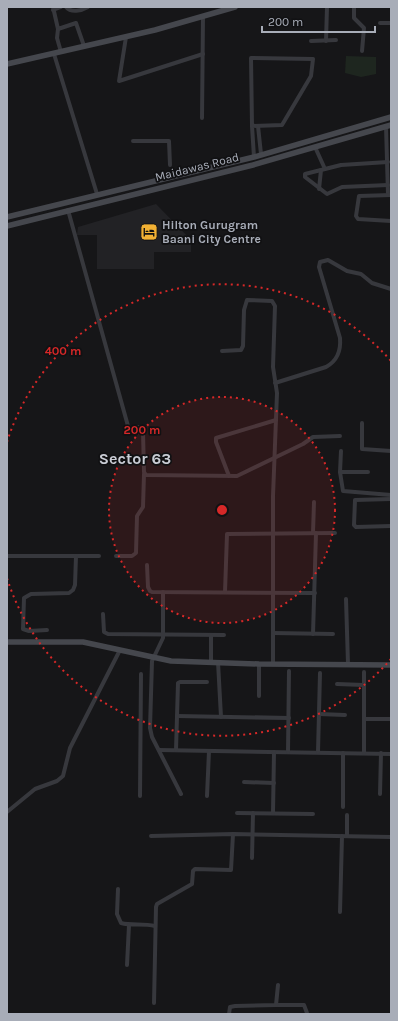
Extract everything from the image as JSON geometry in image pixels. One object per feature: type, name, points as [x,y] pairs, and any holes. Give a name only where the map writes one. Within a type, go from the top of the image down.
[{"type":"street","points":[[61,52],[57,38],[58,29],[53,8],[62,7]]},
{"type":"street","points":[[66,7],[74,11],[80,11],[88,7]]},
{"type":"street","points":[[7,64],[126,36],[235,7]]},
{"type":"street","points":[[326,40],[327,7]]},
{"type":"street","points":[[354,7],[354,18],[364,28],[362,51]]},
{"type":"street","points":[[202,118],[203,16]]},
{"type":"street","points":[[58,29],[76,23],[84,46]]},
{"type":"street","points":[[380,23],[391,23]]},
{"type":"street","points":[[126,36],[119,81],[202,54]]},
{"type":"street","points":[[312,41],[336,40]]},
{"type":"street","points":[[54,54],[97,194]]},
{"type":"street","points":[[252,126],[282,125],[311,76],[313,59],[252,58],[252,126],[254,156]]},
{"type":"street","name":"Maidawas Road","points":[[7,217],[254,156],[391,117]]},
{"type":"street","points":[[258,126],[261,154]]},
{"type":"street","points":[[389,126],[386,141],[388,185],[390,195],[359,196],[356,216],[358,219],[391,221]]},
{"type":"street","name":"Maidawas Road","points":[[7,226],[253,165],[389,126]]},
{"type":"street","points":[[133,140],[169,141],[170,165]]},
{"type":"street","points":[[315,147],[323,170],[319,189]]},
{"type":"street","points":[[388,162],[341,165],[305,174],[305,177],[327,194],[342,186],[388,185]]},
{"type":"street","points":[[149,183],[152,190]]},
{"type":"street","points":[[68,210],[128,426],[131,429],[139,427],[143,432],[143,507],[137,516],[136,553],[132,556],[116,556]]},
{"type":"street","points":[[275,383],[326,367],[333,362],[340,348],[338,332],[319,267],[320,262],[328,260],[347,271],[361,274],[372,283],[391,289]]},
{"type":"street","points":[[222,351],[240,350],[243,346],[244,310],[247,300],[272,301],[275,306],[273,367],[276,420],[276,456],[272,532],[273,664]]},
{"type":"street","points":[[229,476],[216,442],[216,438],[276,420]]},
{"type":"street","points":[[362,423],[362,449],[391,451]]},
{"type":"street","points":[[144,474],[150,477],[229,476],[241,474],[303,444],[313,437],[340,436]]},
{"type":"street","points":[[341,451],[340,472],[342,491],[391,495]]},
{"type":"street","points":[[340,472],[368,472]]},
{"type":"street","points":[[391,499],[355,500],[354,525],[356,527],[391,526]]},
{"type":"street","points":[[313,634],[315,593],[314,502]]},
{"type":"street","points":[[225,592],[228,534],[272,532],[335,533]]},
{"type":"street","points":[[7,556],[99,556]]},
{"type":"street","points":[[47,630],[29,631],[23,629],[24,598],[31,594],[64,593],[73,590],[75,585],[76,556]]},
{"type":"street","points":[[147,565],[148,590],[152,592],[315,593]]},
{"type":"street","points":[[163,592],[162,641],[152,657],[151,733],[181,794]]},
{"type":"street","points":[[346,599],[348,664]]},
{"type":"street","points":[[104,614],[103,630],[105,634],[224,635]]},
{"type":"street","points":[[273,633],[333,634]]},
{"type":"street","points":[[211,635],[211,662]]},
{"type":"street","points":[[7,642],[83,642],[171,661],[259,664],[391,665]]},
{"type":"street","points":[[7,812],[35,789],[57,781],[63,776],[70,748],[120,650]]},
{"type":"street","points":[[218,662],[221,717]]},
{"type":"street","points":[[258,696],[259,664]]},
{"type":"street","points":[[288,752],[290,671]]},
{"type":"street","points":[[364,672],[364,753]]},
{"type":"street","points":[[318,752],[320,673]]},
{"type":"street","points":[[140,796],[141,674]]},
{"type":"street","points":[[176,750],[178,683],[207,682]]},
{"type":"street","points":[[337,684],[364,685]]},
{"type":"street","points":[[141,694],[151,693]]},
{"type":"street","points":[[318,714],[345,715]]},
{"type":"street","points":[[177,716],[289,718]]},
{"type":"street","points":[[364,719],[391,719]]},
{"type":"street","points":[[159,750],[391,754]]},
{"type":"street","points":[[207,796],[208,751]]},
{"type":"street","points":[[273,813],[274,752]]},
{"type":"street","points":[[343,753],[343,807]]},
{"type":"street","points":[[380,794],[381,753]]},
{"type":"street","points":[[244,782],[274,783]]},
{"type":"street","points":[[237,813],[313,814]]},
{"type":"street","points":[[252,858],[253,813]]},
{"type":"street","points":[[347,815],[347,836]]},
{"type":"street","points":[[154,1003],[155,926],[157,904],[192,884],[194,870],[230,870],[233,834]]},
{"type":"street","points":[[151,836],[233,834],[391,837]]},
{"type":"street","points":[[340,912],[342,836]]},
{"type":"street","points":[[118,889],[118,918],[121,923],[129,925],[142,923],[155,926]]},
{"type":"street","points":[[127,965],[129,925]]},
{"type":"street","points":[[276,1005],[278,985]]},
{"type":"street","points":[[229,1014],[230,1007],[235,1006],[276,1005],[304,1005],[307,1013]]},
{"type":"shaded area","points":[[346,56],[376,57],[376,74],[361,77],[345,73]]},
{"type":"shaded area","points":[[156,204],[191,240],[191,252],[154,252],[154,269],[97,269],[97,235],[77,235],[78,227]]},
{"type":"place","name":"Hilton Gurugram Baani City Centre","points":[[149,232]]},
{"type":"district","name":"Sector 63","points":[[135,458]]}]
